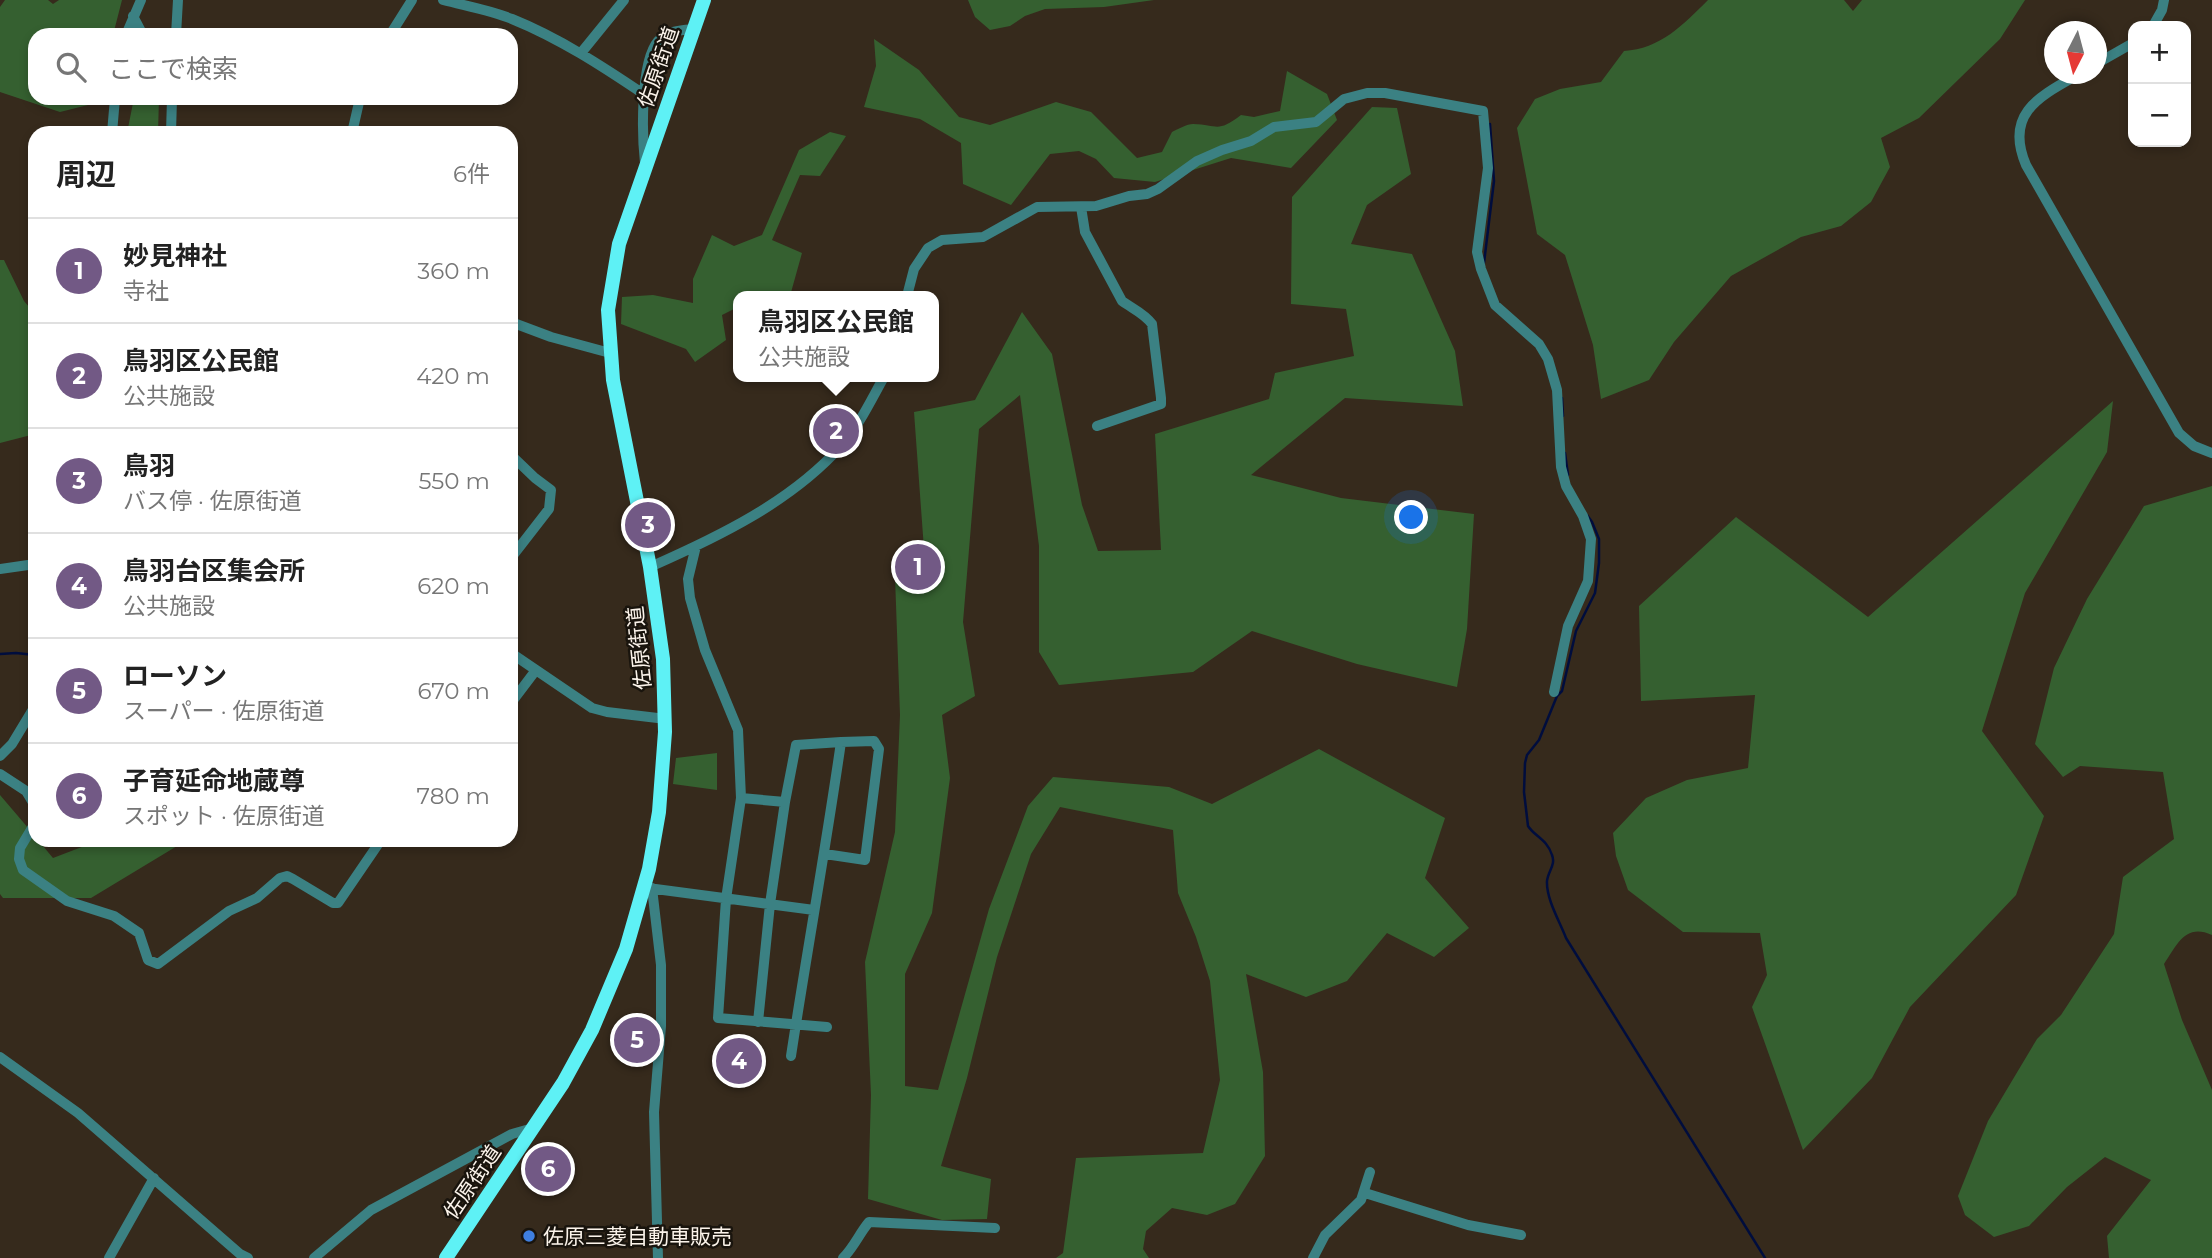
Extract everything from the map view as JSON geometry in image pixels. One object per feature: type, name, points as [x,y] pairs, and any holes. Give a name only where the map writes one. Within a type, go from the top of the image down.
[{"type":"highway","name":"佐原街道","points":[[446,1258],[563,1083],[592,1030],[617,974],[648,888],[659,812],[666,719],[663,659],[650,567],[627,458],[610,353],[608,310],[619,244],[704,0]]},
{"type":"street","points":[[128,28],[141,0]]},
{"type":"street","points":[[176,28],[178,0]]},
{"type":"street","points":[[394,28],[412,0]]},
{"type":"street","points":[[443,0],[510,18],[581,53],[645,95]]},
{"type":"street","points":[[581,53],[624,0]]},
{"type":"street","points":[[2156,21],[2164,0]]},
{"type":"street","points":[[132,16],[139,28]]},
{"type":"street","points":[[645,166],[642,135],[649,56],[659,39],[677,30],[693,29]]},
{"type":"street","points":[[2107,58],[2128,46]]},
{"type":"street","points":[[2062,84],[2045,93],[2031,105],[2024,116],[2020,129],[2021,151],[2026,165],[2179,433],[2194,446],[2212,453]]},
{"type":"street","points":[[908,291],[914,269],[928,248],[942,240],[982,237],[1037,207],[1096,206],[1129,196],[1147,194],[1158,190],[1197,161],[1251,141],[1274,127],[1315,122],[1344,99],[1367,93],[1406,96],[1483,111],[1488,168],[1478,262],[1495,305],[1539,344],[1548,359],[1557,390],[1561,467],[1566,486],[1583,516],[1591,539],[1588,581],[1568,626],[1554,692]]},
{"type":"street","points":[[113,126],[114,105]]},
{"type":"street","points":[[171,126],[172,105]]},
{"type":"street","points":[[354,126],[358,105]]},
{"type":"street","points":[[1081,207],[1085,232],[1122,301],[1145,315],[1152,324],[1161,398],[1161,404],[1097,426]]},
{"type":"street","points":[[518,325],[610,353]]},
{"type":"street","points":[[650,567],[696,546],[785,496],[841,446],[881,382]]},
{"type":"street","points":[[518,461],[551,489],[550,509],[518,549]]},
{"type":"street","points":[[696,546],[688,579],[690,598],[705,650],[738,730],[741,798],[726,899],[718,1018],[827,1027]]},
{"type":"street","points":[[0,569],[28,565]]},
{"type":"street","points":[[518,658],[592,708],[666,719]]},
{"type":"street","points":[[518,694],[536,670]]},
{"type":"street","points":[[0,756],[12,744],[28,718]]},
{"type":"street","points":[[758,1022],[771,904],[796,745],[874,741],[879,749],[865,859],[825,855]]},
{"type":"street","points":[[791,1056],[841,742]]},
{"type":"street","points":[[0,774],[28,794]]},
{"type":"street","points":[[741,798],[785,802]]},
{"type":"street","points":[[28,835],[20,848],[19,859],[28,876],[66,901],[114,916],[139,933],[148,960],[158,964],[229,911],[257,898],[280,878],[287,876],[333,903],[338,903],[376,847]]},
{"type":"street","points":[[658,1258],[654,1112],[662,1026],[661,965],[648,888],[814,910]]},
{"type":"street","points":[[0,1057],[78,1113],[240,1254],[248,1258]]},
{"type":"street","points":[[314,1258],[371,1210],[512,1134],[533,1128]]},
{"type":"street","points":[[1313,1258],[1325,1235],[1361,1200],[1370,1172]]},
{"type":"street","points":[[109,1258],[154,1178]]},
{"type":"street","points":[[1365,1193],[1468,1225],[1521,1235]]},
{"type":"street","points":[[843,1258],[850,1251],[857,1235],[869,1222],[995,1228]]},
{"type":"green space","points":[[5,0],[48,0],[53,4],[59,0],[122,0],[115,28],[28,28],[28,101],[0,92],[0,7]]},
{"type":"green space","points":[[968,0],[1154,0],[1104,7],[1045,9],[1025,16],[1010,26],[990,30],[975,17]]},
{"type":"green space","points":[[1708,0],[1844,0],[1853,11],[1862,0],[2025,0],[2000,39],[1919,118],[1881,138],[1890,167],[1871,202],[1841,226],[1801,237],[1731,276],[1674,342],[1649,380],[1601,399],[1593,345],[1565,255],[1537,234],[1517,128],[1535,99],[1560,89],[1601,82],[1624,51],[1660,41],[1680,27]]},
{"type":"green space","points":[[874,39],[919,70],[959,117],[990,125],[1056,102],[1091,112],[1137,158],[1162,152],[1172,132],[1188,125],[1222,126],[1241,115],[1254,117],[1280,111],[1287,71],[1327,94],[1337,120],[1291,168],[1231,158],[1155,182],[1114,178],[1096,159],[1079,151],[1050,154],[1011,205],[963,184],[961,143],[920,119],[864,107],[876,66]]},
{"type":"green space","points":[[39,105],[88,105],[60,112]]},
{"type":"green space","points":[[133,105],[159,105],[158,126],[128,126]]},
{"type":"green space","points":[[1372,107],[1397,108],[1411,174],[1367,205],[1351,244],[1412,254],[1455,351],[1463,406],[1345,398],[1251,475],[1341,498],[1474,514],[1467,629],[1457,687],[1357,664],[1252,631],[1193,672],[1059,685],[1039,652],[1039,546],[1020,395],[979,429],[963,622],[975,696],[942,715],[950,778],[932,913],[905,974],[905,1086],[938,1090],[989,909],[1028,806],[1053,777],[1169,787],[1212,804],[1319,749],[1445,818],[1425,878],[1469,928],[1434,957],[1387,933],[1347,981],[1306,997],[1246,974],[1263,1072],[1265,1156],[1235,1204],[1207,1215],[1172,1208],[1146,1231],[1143,1249],[1149,1258],[1056,1258],[1063,1253],[1076,1158],[1203,1153],[1220,1080],[1210,981],[1178,893],[1173,830],[1060,807],[1031,854],[997,957],[967,1078],[941,1166],[991,1179],[987,1219],[942,1220],[868,1199],[871,1095],[865,962],[895,832],[900,715],[895,577],[925,563],[914,412],[975,400],[1022,312],[1052,354],[1082,505],[1098,551],[1161,550],[1155,434],[1269,399],[1275,373],[1354,356],[1346,309],[1291,304],[1292,197]]},
{"type":"green space","points":[[830,132],[846,136],[820,176],[800,175],[772,240],[802,253],[791,291],[733,291],[733,310],[722,315],[726,340],[695,362],[686,349],[621,324],[622,297],[653,295],[693,303],[693,279],[712,235],[734,246],[762,235],[799,150]]},
{"type":"green space","points":[[0,260],[4,260],[28,306],[28,436],[0,443]]},
{"type":"green space","points":[[2113,401],[2107,452],[2025,593],[1982,731],[2044,816],[2016,895],[1910,1007],[1872,1078],[1803,1150],[1752,1007],[1767,975],[1760,933],[1683,932],[1628,890],[1616,856],[1613,833],[1646,798],[1687,780],[1748,768],[1755,695],[1641,701],[1639,606],[1736,517],[1868,617]]},
{"type":"green space","points":[[2212,486],[2212,935],[2203,932],[2188,934],[2178,943],[2164,964],[2182,1020],[2212,1090],[2212,1258],[2109,1258],[2107,1236],[2151,1180],[2105,1157],[2067,1187],[2029,1226],[1994,1237],[1965,1215],[1958,1196],[1988,1121],[2037,1039],[2061,1015],[2114,934],[2123,877],[2174,839],[2163,772],[2080,766],[2063,777],[2035,744],[2054,668],[2087,599],[2144,506]]},
{"type":"green space","points":[[717,753],[717,790],[673,784],[676,758]]},
{"type":"green space","points":[[0,795],[28,828],[28,847],[44,847],[53,858],[82,847],[175,847],[91,898],[3,898],[0,894]]},
{"type":"waterway","points":[[1484,263],[1494,181],[1490,124]]},
{"type":"waterway","points":[[1562,398],[1563,416]]},
{"type":"waterway","points":[[1565,453],[1568,475]]},
{"type":"waterway","points":[[1587,515],[1599,539],[1595,593],[1576,631],[1562,691],[1557,696],[1539,740],[1527,755],[1524,792],[1528,826],[1547,845],[1552,855],[1547,888],[1566,938],[1765,1258]]},
{"type":"waterway","points":[[0,654],[28,654]]},
{"type":"place","name":"鳥羽区公民館","points":[[836,431]]},
{"type":"place","name":"鳥羽","points":[[648,525]]},
{"type":"place","name":"妙見神社","points":[[918,567]]},
{"type":"place","name":"ローソン","points":[[637,1040]]},
{"type":"place","name":"鳥羽台区集会所","points":[[739,1061]]},
{"type":"place","name":"子育延命地蔵尊","points":[[548,1169]]},
{"type":"place","name":"佐原三菱自動車販売","points":[[529,1236]]}]
